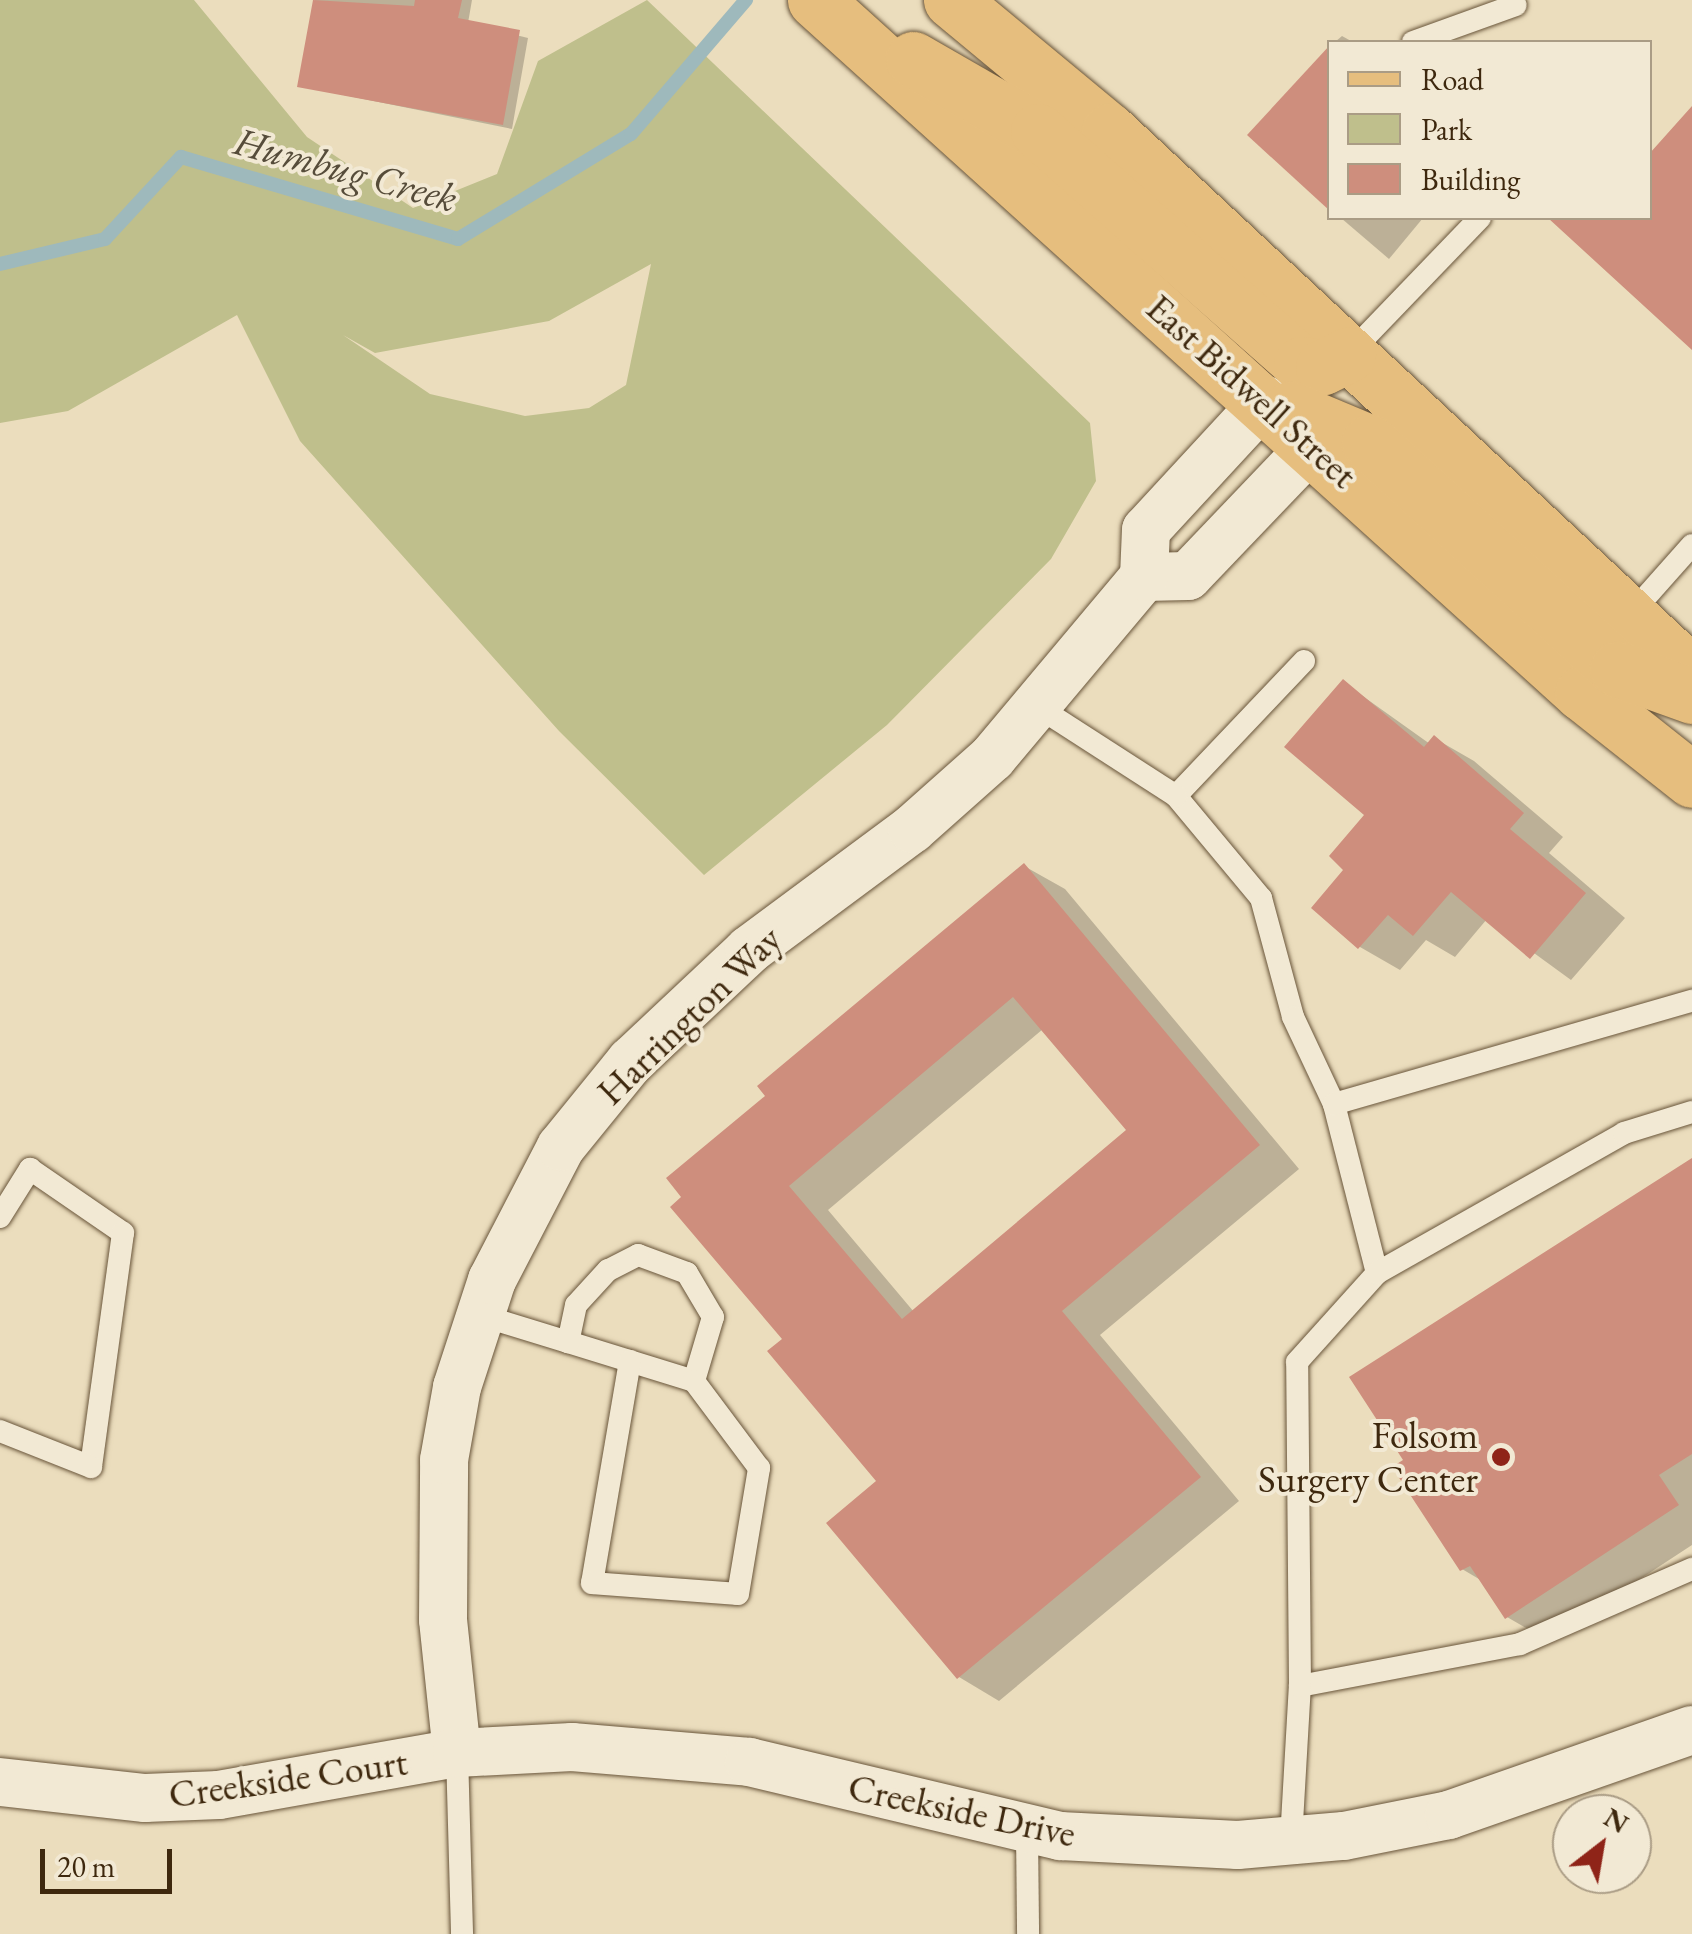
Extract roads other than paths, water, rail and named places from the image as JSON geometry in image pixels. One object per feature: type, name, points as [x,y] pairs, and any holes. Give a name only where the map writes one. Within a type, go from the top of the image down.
[{"type":"main road","points":[[951,0],[1109,130],[1348,355],[1612,634],[1616,669],[1692,696]]},
{"type":"main road","points":[[830,14],[1038,131],[1301,364],[1323,368],[1348,355]]},
{"type":"main road","name":"East Bidwell Street","points":[[830,14],[1266,400],[1582,692],[1692,780]]},
{"type":"main road","points":[[1266,400],[1369,442],[1612,634],[1692,674]]},
{"type":"street","points":[[1266,400],[1146,530],[1144,576],[1188,576],[1313,445]]},
{"type":"street","name":"Harrington Way","points":[[458,1753],[440,1534],[457,1386],[480,1315],[522,1212],[551,1164],[631,1061],[749,950],[912,828],[1038,707],[1144,576]]},
{"type":"street","name":"Creekside Drive","points":[[458,1753],[572,1746],[678,1752],[749,1762],[1027,1830],[1166,1845],[1291,1840],[1449,1815],[1692,1730]]},
{"type":"street","name":"Creekside Court","points":[[0,1782],[107,1796],[220,1796],[458,1753]]},
{"type":"lane","points":[[1420,40],[1516,6]]},
{"type":"lane","points":[[1348,355],[1478,220]]},
{"type":"lane","points":[[1612,634],[1692,544]]},
{"type":"lane","points":[[1176,796],[1304,661]]},
{"type":"lane","points":[[1038,707],[1176,796],[1260,898],[1294,1017],[1334,1104],[1376,1273]]},
{"type":"lane","points":[[1334,1104],[1692,1001]]},
{"type":"lane","points":[[1291,1840],[1300,1686],[1297,1362],[1376,1273],[1624,1132],[1692,1112]]},
{"type":"lane","points":[[0,1217],[30,1169],[123,1233],[91,1467],[0,1431]]},
{"type":"lane","points":[[568,1342],[576,1304],[608,1270],[638,1255],[687,1273],[713,1317],[694,1381]]},
{"type":"lane","points":[[480,1315],[630,1361],[694,1381],[759,1468],[738,1594],[592,1583],[630,1361]]},
{"type":"lane","points":[[1300,1686],[1520,1644],[1692,1569]]},
{"type":"lane","points":[[458,1753],[462,1934]]},
{"type":"lane","points":[[1027,1830],[1028,1934]]},
{"type":"waterway","name":"Humbug Creek","points":[[0,264],[105,239],[181,157],[458,239],[631,134],[746,0]]},
{"type":"place","name":"Folsom Surgery Center","points":[[1501,1457]]}]
